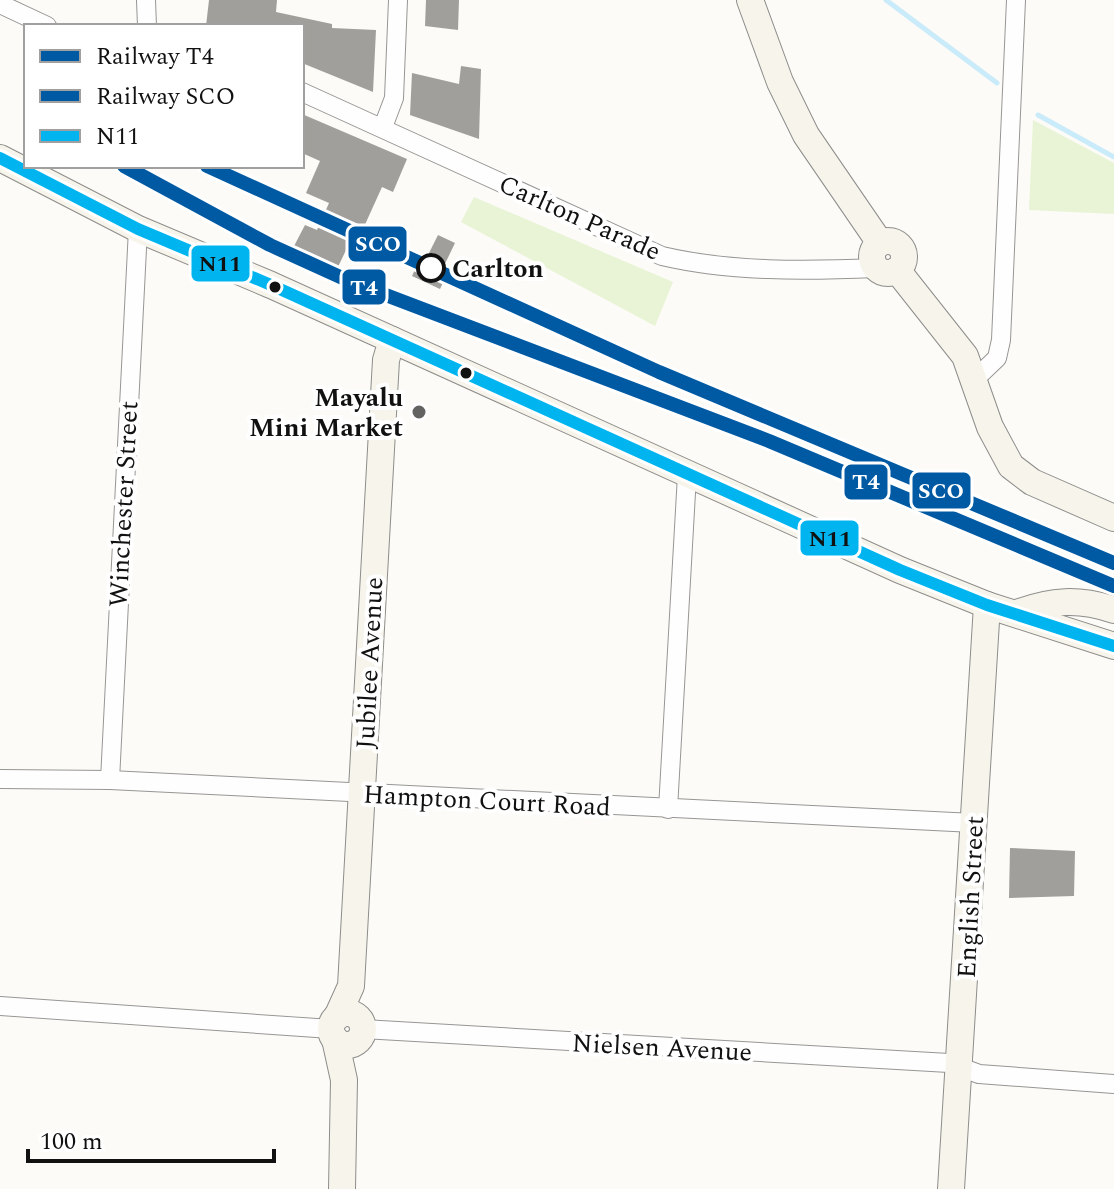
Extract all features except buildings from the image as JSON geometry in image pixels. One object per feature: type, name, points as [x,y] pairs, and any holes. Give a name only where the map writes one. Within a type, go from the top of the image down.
[{"type":"main road","points":[[750,0],[780,82],[806,135],[884,260],[940,321],[965,356],[990,427],[1011,466],[1032,482],[1114,518]]},
{"type":"main road","points":[[0,158],[138,229],[392,340],[687,475],[987,605],[1114,646]]},
{"type":"main road","name":"Jubilee Avenue","points":[[346,1029],[351,986],[386,366],[392,340]]},
{"type":"main road","points":[[1017,613],[1054,601],[1088,601],[1114,610]]},
{"type":"main road","name":"English Street","points":[[951,1189],[987,605]]},
{"type":"main road","points":[[342,1189],[346,1029]]},
{"type":"street","points":[[146,0],[147,24]]},
{"type":"street","points":[[383,127],[394,98],[398,0]]},
{"type":"street","points":[[975,379],[997,358],[1001,340],[1016,0]]},
{"type":"street","points":[[0,4],[43,24]]},
{"type":"street","name":"Carlton Parade","points":[[304,93],[662,256],[690,262],[799,269],[884,260]]},
{"type":"street","name":"Winchester Street","points":[[110,780],[138,229]]},
{"type":"street","points":[[668,809],[687,475]]},
{"type":"street","name":"Hampton Court Road","points":[[0,779],[110,780],[974,823]]},
{"type":"street","name":"Nielsen Avenue","points":[[0,1006],[949,1063],[979,1074],[1114,1084]]},
{"type":"green space","points":[[1033,120],[1114,163],[1114,214],[1029,210]]},
{"type":"green space","points":[[474,197],[673,282],[655,326],[461,222]]},
{"type":"waterway","points":[[886,0],[997,83]]},
{"type":"waterway","points":[[1038,115],[1114,157]]},
{"type":"rail line","name":"T4","points":[[128,168],[270,245],[349,281],[769,441],[1114,586]]},
{"type":"rail line","name":"SCO","points":[[211,168],[659,372],[1114,563]]},
{"type":"transit line","name":"N11","points":[[0,158],[138,229],[271,285],[900,570],[987,605],[1114,646]]},
{"type":"place","name":"Carlton","points":[[431,268]]},
{"type":"place","name":"Mayalu Mini Market","points":[[419,412]]}]
